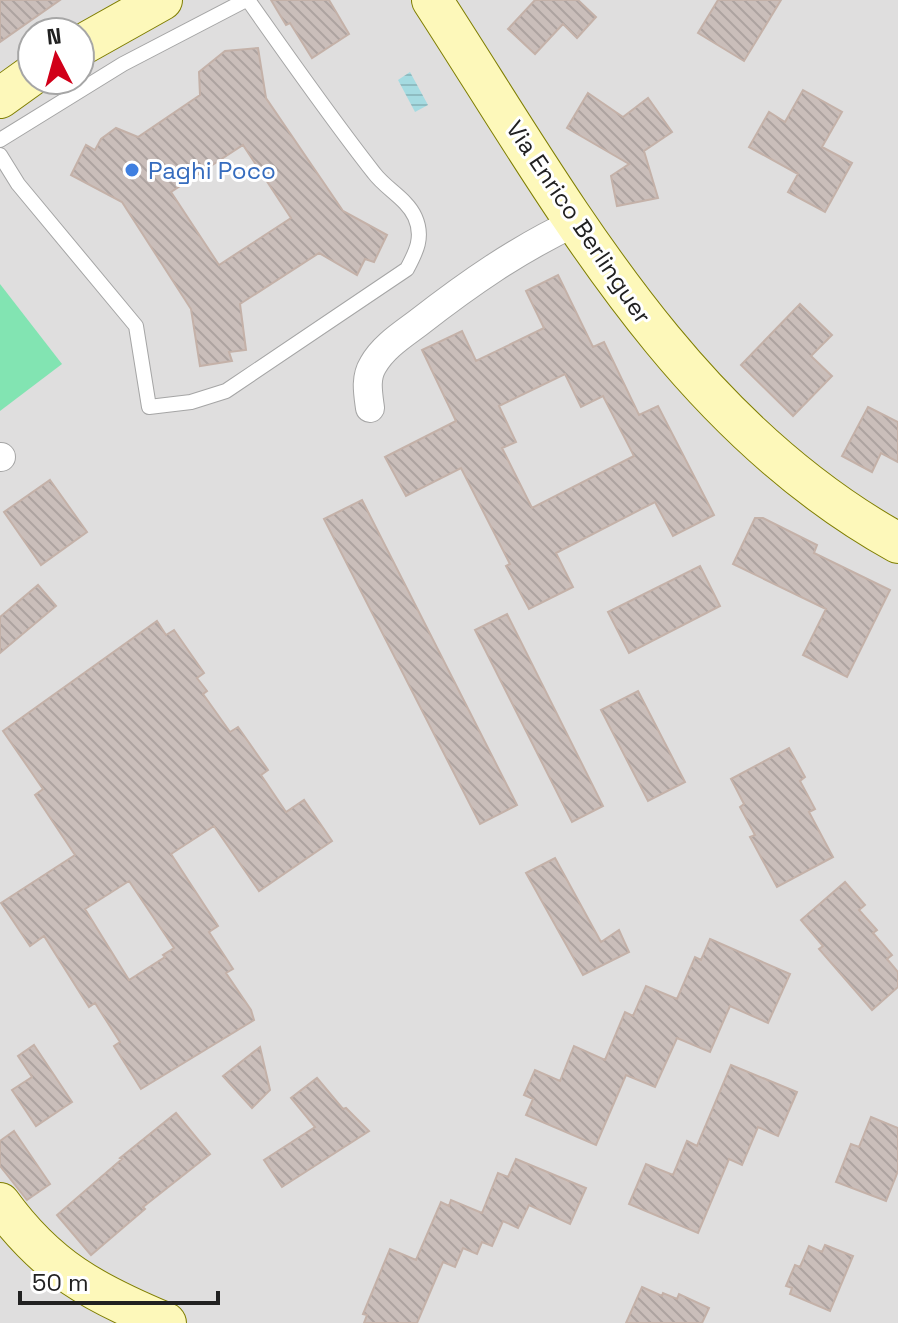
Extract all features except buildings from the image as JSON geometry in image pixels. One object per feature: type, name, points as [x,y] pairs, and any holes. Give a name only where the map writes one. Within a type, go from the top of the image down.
[{"type":"street","points":[[107,47],[162,0]]},
{"type":"street","name":"Via Enrico Berlinguer","points":[[432,0],[604,266],[697,383],[741,427],[797,473],[867,526],[898,543]]},
{"type":"street","points":[[370,408],[367,387],[371,368],[383,350],[482,275],[531,243],[576,222]]},
{"type":"street","points":[[0,1203],[16,1225],[48,1258],[75,1279],[117,1303],[166,1323]]},
{"type":"lane","points":[[0,140],[107,47],[247,0],[336,125],[378,179],[415,216],[419,232],[418,249],[407,269],[226,391],[191,402],[149,407],[136,326],[18,184],[0,155]]},
{"type":"shaded area","points":[[0,0],[898,0],[898,1323],[0,1323]]},
{"type":"green space","points":[[0,284],[62,364],[0,411]]},
{"type":"water","points":[[410,72],[428,105],[415,112],[398,80]]},
{"type":"place","name":"Paghi Poco","points":[[132,170]]}]
